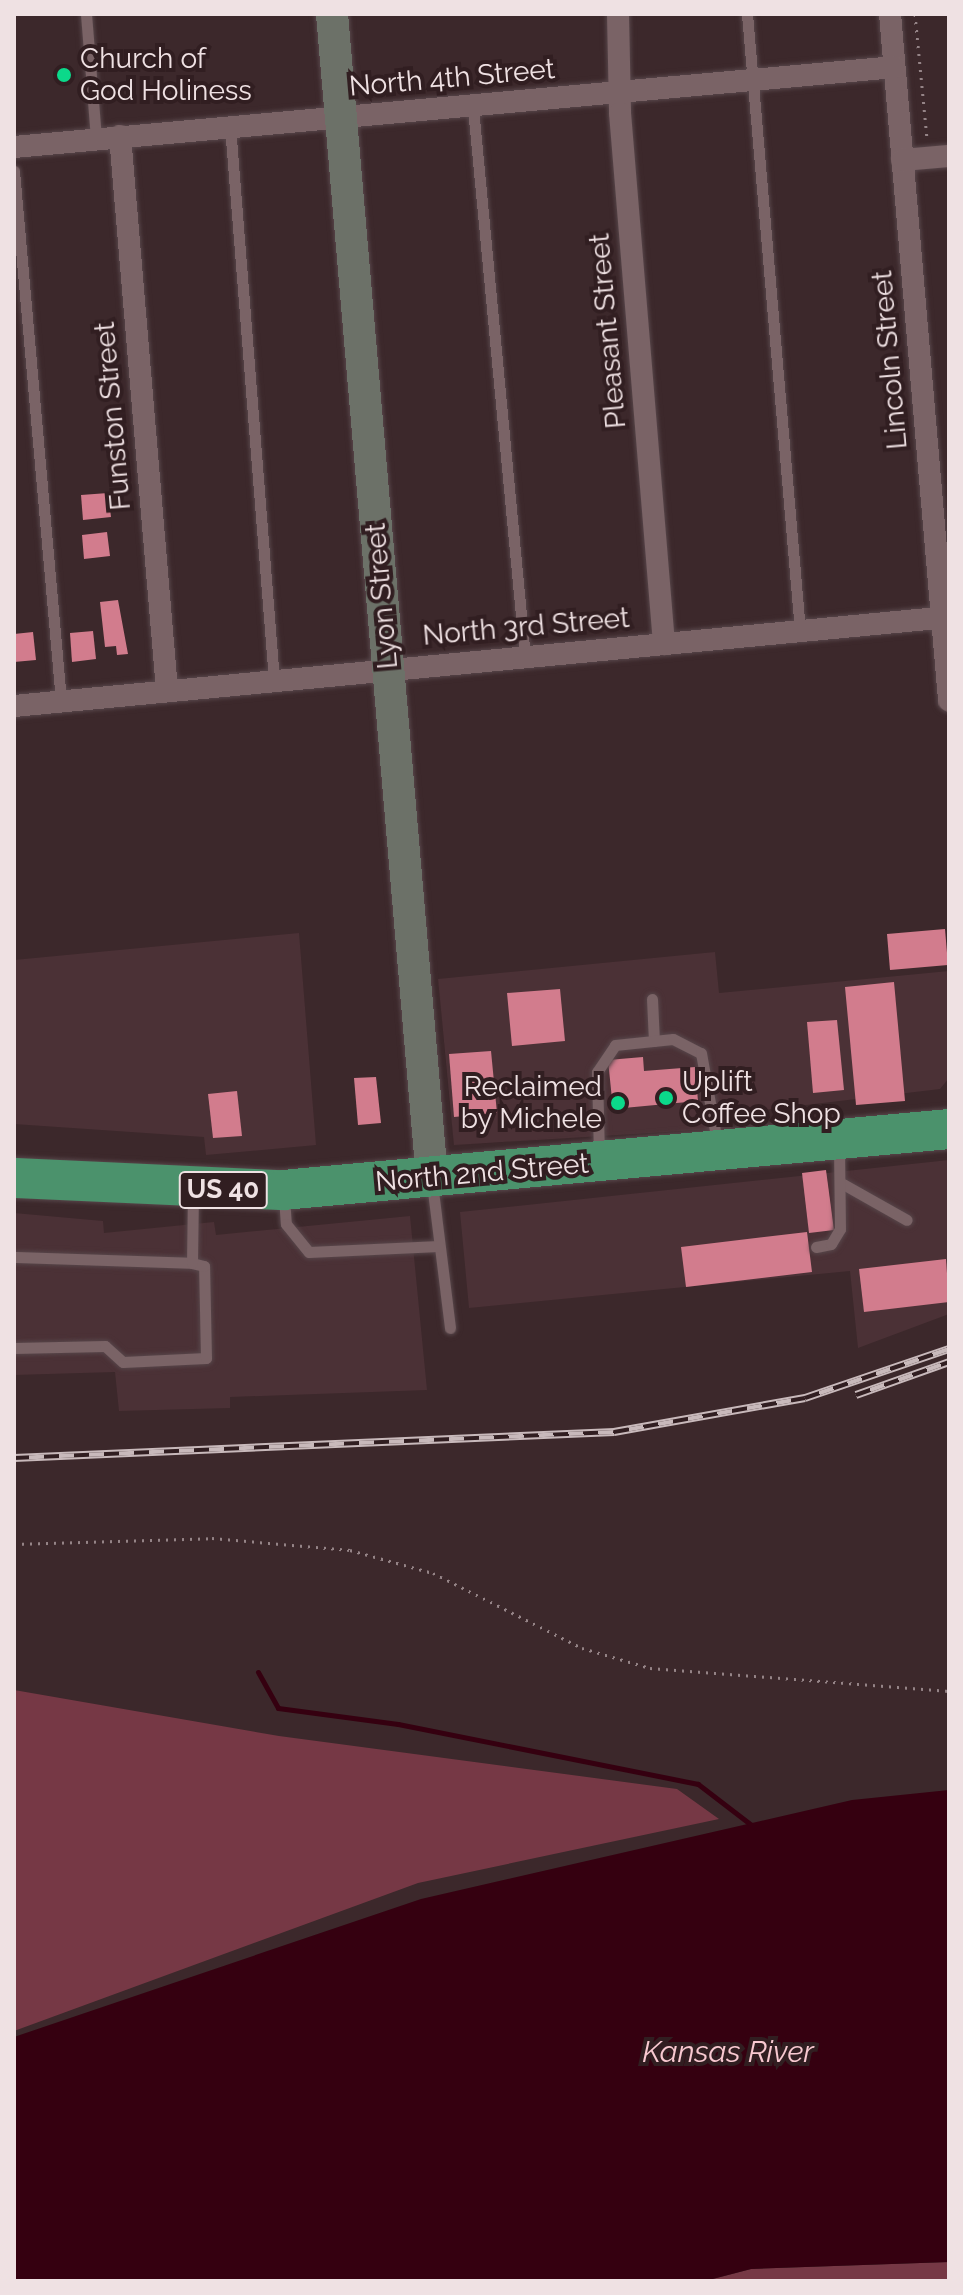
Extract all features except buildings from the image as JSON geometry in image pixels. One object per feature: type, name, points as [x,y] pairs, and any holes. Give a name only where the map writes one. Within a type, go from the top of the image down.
[{"type":"highway","name":"North 2nd Street","points":[[14,1178],[193,1190],[283,1190],[432,1179],[949,1129]]},
{"type":"street","name":"Lyon Street","points":[[332,14],[432,1179]]},
{"type":"street","name":"Pleasant Street","points":[[618,14],[664,644]]},
{"type":"street","name":"Lincoln Street","points":[[890,14],[946,617],[949,700]]},
{"type":"street","name":"North 4th Street","points":[[14,147],[230,125],[473,108],[894,67]]},
{"type":"street","name":"Funston Street","points":[[120,136],[167,690]]},
{"type":"street","points":[[902,160],[939,157]]},
{"type":"street","name":"North 3rd Street","points":[[14,706],[946,617]]},
{"type":"lane","points":[[86,14],[96,139]]},
{"type":"lane","points":[[747,14],[800,631]]},
{"type":"lane","points":[[473,108],[525,657]]},
{"type":"lane","points":[[230,125],[274,680]]},
{"type":"lane","points":[[14,171],[61,701]]},
{"type":"lane","points":[[652,999],[654,1041]]},
{"type":"lane","points":[[600,1163],[594,1097],[601,1059],[615,1045],[654,1041],[683,1041],[701,1053],[711,1080],[717,1151]]},
{"type":"lane","points":[[816,1247],[837,1238],[843,1184],[839,1139]]},
{"type":"lane","points":[[432,1179],[450,1328]]},
{"type":"lane","points":[[843,1184],[907,1220]]},
{"type":"lane","points":[[192,1263],[193,1190]]},
{"type":"lane","points":[[283,1190],[286,1224],[309,1252],[439,1246]]},
{"type":"lane","points":[[14,1257],[192,1263],[204,1266],[206,1358],[123,1362],[105,1346],[14,1348]]},
{"type":"path","points":[[915,14],[939,157]]},
{"type":"path","points":[[14,1544],[212,1538],[350,1550],[433,1573],[582,1648],[650,1668],[949,1691]]},
{"type":"shaded area","points":[[299,933],[316,1145],[206,1155],[204,1137],[14,1124],[14,960]]},
{"type":"shaded area","points":[[715,952],[719,993],[949,971],[949,1078],[940,1089],[731,1114],[731,1128],[454,1145],[438,979]]},
{"type":"shaded area","points":[[949,1160],[949,1314],[858,1348],[850,1271],[469,1308],[460,1212]]},
{"type":"shaded area","points":[[14,1213],[103,1221],[104,1233],[214,1222],[216,1235],[410,1216],[427,1390],[230,1397],[230,1408],[119,1411],[115,1372],[14,1375]]},
{"type":"shaded area","points":[[14,1690],[279,1736],[677,1789],[719,1819],[418,1883],[14,2031]]},
{"type":"shaded area","points":[[949,2262],[949,2281],[705,2281],[751,2269]]},
{"type":"water","name":"Kansas River","points":[[949,1790],[949,2262],[751,2269],[705,2281],[14,2281],[14,2037],[421,1899],[852,1800]]},
{"type":"waterway","points":[[258,1672],[278,1708],[398,1724],[698,1784],[754,1827]]},
{"type":"railway","points":[[14,1458],[614,1432],[805,1398],[949,1349]]},
{"type":"railway","points":[[856,1395],[949,1362]]},
{"type":"place","name":"Church of God Holiness","points":[[64,75]]},
{"type":"place","name":"Uplift Coffee Shop","points":[[666,1098]]},
{"type":"place","name":"Reclaimed by Michele","points":[[618,1103]]}]
